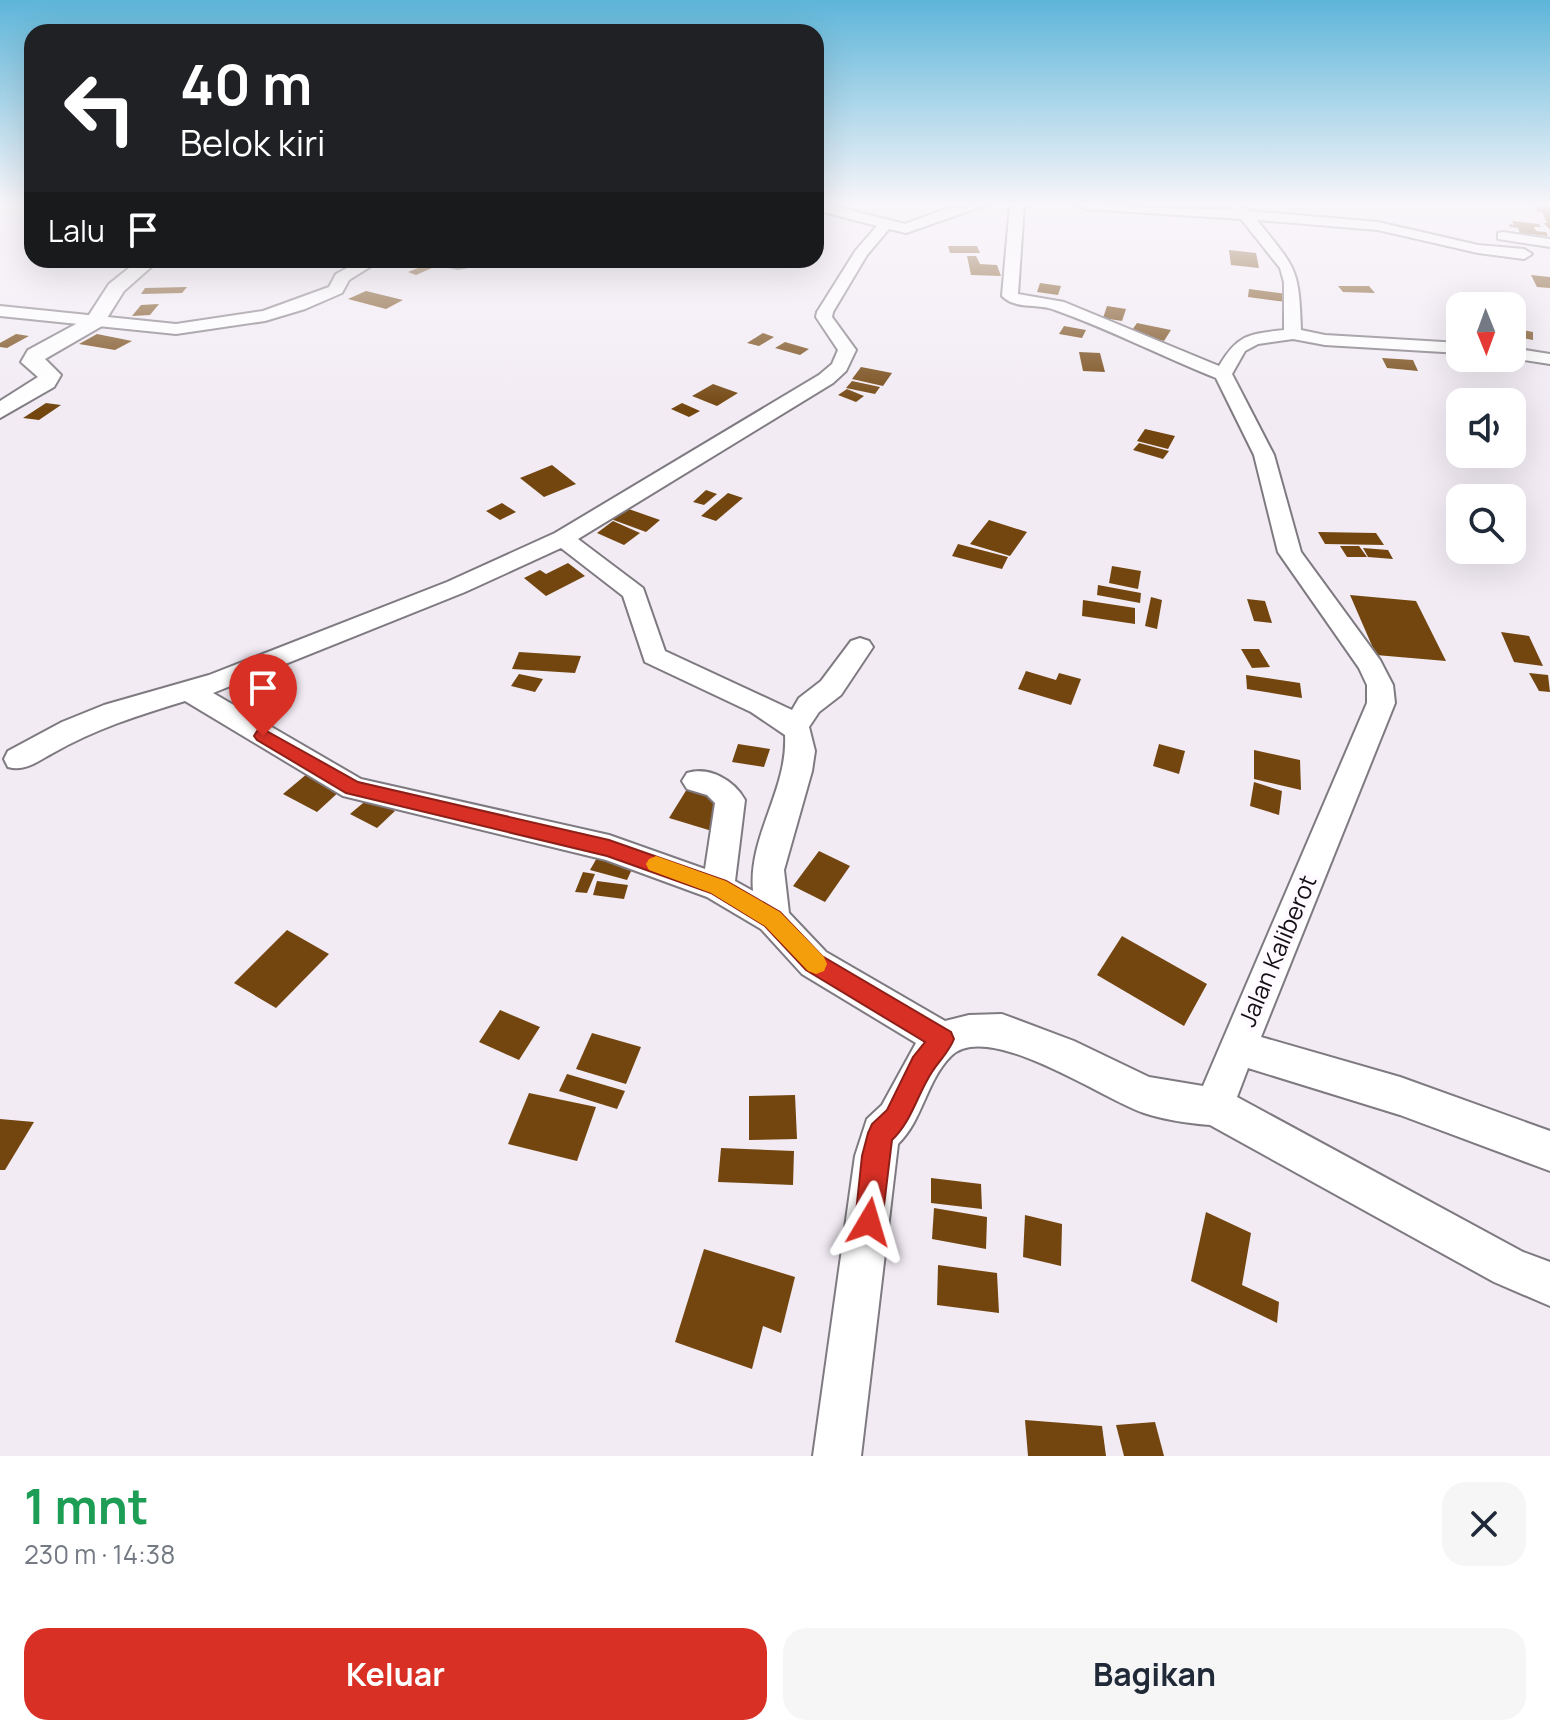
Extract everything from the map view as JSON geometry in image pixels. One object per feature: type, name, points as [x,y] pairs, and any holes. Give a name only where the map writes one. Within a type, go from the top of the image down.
[{"type":"street","points":[[0,411],[46,382],[50,375],[32,362],[36,355],[95,322],[116,288],[134,273]]},
{"type":"street","points":[[0,311],[176,329],[265,316],[299,306],[336,290],[342,277],[349,273]]},
{"type":"street","points":[[18,759],[72,729],[114,712],[191,692],[456,587],[563,538],[826,379],[840,367],[847,350],[824,317],[849,273]]},
{"type":"street","points":[[1012,273],[1010,296],[1020,301],[1056,304],[1223,374],[1238,348],[1253,339],[1293,334],[1325,340],[1446,347]]},
{"type":"street","points":[[1289,273],[1292,282],[1293,334]]},
{"type":"street","points":[[1526,355],[1550,359]]},
{"type":"street","name":"Jalan Kaliberot","points":[[1214,1106],[1381,703],[1380,685],[1371,666],[1290,552],[1264,455],[1223,374]]},
{"type":"street","points":[[563,538],[634,593],[654,656],[682,674],[779,715],[796,726],[801,739],[800,765],[774,841],[768,871],[773,919]]},
{"type":"street","points":[[796,726],[809,705],[831,688],[860,647]]},
{"type":"street","points":[[191,692],[353,788],[609,848],[718,887],[773,919],[814,963],[942,1039]]},
{"type":"street","points":[[697,781],[717,787],[730,800],[718,887]]},
{"type":"street","points":[[837,1456],[875,1156],[881,1133],[896,1119],[922,1065],[942,1039],[969,1032],[1002,1031],[1061,1053],[1145,1095],[1179,1103],[1214,1106],[1509,1267],[1550,1284]]},
{"type":"street","points":[[1237,1047],[1400,1096],[1550,1151]]},
{"type":"building","points":[[1000,273],[1001,276],[971,275]]},
{"type":"building","points":[[1531,275],[1550,277],[1550,288],[1537,287]]},
{"type":"building","points":[[1040,283],[1061,286],[1058,295],[1037,292]]},
{"type":"building","points":[[1338,286],[1369,286],[1375,293],[1343,292]]},
{"type":"building","points":[[187,287],[182,293],[141,294],[145,288]]},
{"type":"building","points":[[1249,289],[1287,294],[1286,302],[1248,297]]},
{"type":"building","points":[[366,291],[403,300],[386,309],[348,299]]},
{"type":"building","points":[[159,304],[150,315],[132,316],[141,305]]},
{"type":"building","points":[[1107,306],[1126,309],[1122,321],[1103,318]]},
{"type":"building","points":[[1137,323],[1171,330],[1164,341],[1130,333]]},
{"type":"building","points":[[1064,326],[1086,330],[1082,338],[1059,334]]},
{"type":"building","points":[[1526,331],[1533,332],[1533,340],[1526,339]]},
{"type":"building","points":[[763,333],[774,337],[759,346],[747,343]]},
{"type":"building","points":[[16,334],[29,336],[7,348],[0,347],[0,343]]},
{"type":"building","points":[[97,334],[132,341],[115,350],[79,344]]},
{"type":"building","points":[[785,342],[809,349],[800,355],[775,348]]},
{"type":"building","points":[[1079,352],[1100,353],[1105,372],[1083,371]]},
{"type":"building","points":[[1382,358],[1413,360],[1418,371],[1387,368]]},
{"type":"building","points":[[861,367],[892,373],[883,386],[852,379]]},
{"type":"building","points":[[852,381],[880,387],[875,394],[846,388]]},
{"type":"building","points":[[713,384],[738,393],[717,406],[692,396]]},
{"type":"building","points":[[847,389],[864,396],[856,402],[838,395]]},
{"type":"building","points":[[46,403],[61,405],[39,420],[23,418]]},
{"type":"building","points":[[682,403],[700,411],[689,417],[671,409]]},
{"type":"building","points":[[1145,429],[1175,436],[1168,449],[1137,441]]},
{"type":"building","points":[[1139,443],[1169,451],[1163,459],[1133,450]]},
{"type":"building","points":[[552,465],[576,484],[544,497],[520,478]]},
{"type":"building","points":[[706,490],[717,494],[704,505],[693,502]]},
{"type":"building","points":[[728,493],[743,498],[716,521],[701,516]]},
{"type":"building","points":[[502,503],[516,512],[500,520],[486,511]]},
{"type":"building","points":[[623,507],[660,520],[646,532],[608,518]]},
{"type":"building","points":[[989,520],[1027,532],[1010,556],[970,544]]},
{"type":"building","points":[[613,521],[640,533],[624,545],[597,533]]},
{"type":"building","points":[[1318,532],[1376,533],[1384,545],[1325,544]]},
{"type":"building","points":[[958,544],[1008,557],[1002,569],[952,556]]},
{"type":"building","points":[[1340,546],[1359,546],[1367,557],[1347,557]]},
{"type":"building","points":[[1363,548],[1388,550],[1393,559],[1368,557]]},
{"type":"building","points":[[568,563],[585,576],[546,596],[524,578],[540,570],[546,574]]},
{"type":"building","points":[[1112,566],[1141,571],[1138,589],[1109,583]]},
{"type":"building","points":[[1098,585],[1141,593],[1140,603],[1097,595]]},
{"type":"building","points":[[1350,595],[1416,601],[1446,661],[1376,655]]},
{"type":"building","points":[[1151,597],[1162,600],[1157,629],[1145,626]]},
{"type":"building","points":[[1247,599],[1265,601],[1272,623],[1254,621]]},
{"type":"building","points":[[1083,600],[1135,608],[1135,624],[1082,616]]},
{"type":"building","points":[[1501,632],[1529,636],[1543,666],[1514,662]]},
{"type":"building","points":[[1241,649],[1259,649],[1270,667],[1252,668]]},
{"type":"building","points":[[519,652],[581,656],[575,673],[512,669]]},
{"type":"building","points":[[1026,671],[1056,680],[1059,673],[1081,679],[1071,705],[1018,689]]},
{"type":"building","points":[[1529,673],[1548,675],[1550,692],[1539,691]]},
{"type":"building","points":[[519,674],[543,679],[535,692],[511,686]]},
{"type":"building","points":[[1246,675],[1300,683],[1302,698],[1247,689]]},
{"type":"building","points":[[738,744],[770,749],[764,767],[732,762]]},
{"type":"building","points":[[1159,744],[1185,751],[1179,774],[1153,766]]},
{"type":"building","points":[[1254,750],[1300,760],[1301,790],[1254,779]]},
{"type":"building","points":[[308,773],[341,790],[317,812],[283,794]]},
{"type":"building","points":[[1254,782],[1282,791],[1279,815],[1250,806]]},
{"type":"building","points":[[687,789],[729,801],[712,831],[669,818]]},
{"type":"building","points":[[369,798],[395,811],[377,828],[350,814]]},
{"type":"building","points":[[819,851],[850,866],[825,902],[793,886]]},
{"type":"building","points":[[598,856],[634,865],[627,880],[590,870]]},
{"type":"building","points":[[583,872],[595,874],[587,893],[575,892]]},
{"type":"building","points":[[597,881],[628,885],[624,899],[593,895]]},
{"type":"building","points":[[287,930],[329,954],[276,1008],[234,983]]},
{"type":"building","points":[[1122,936],[1207,984],[1184,1026],[1097,975]]},
{"type":"building","points":[[500,1010],[540,1027],[519,1060],[479,1042]]},
{"type":"building","points":[[592,1033],[641,1047],[626,1084],[576,1069]]},
{"type":"building","points":[[567,1074],[625,1091],[617,1109],[559,1091]]},
{"type":"building","points":[[529,1093],[596,1107],[577,1161],[508,1144]]},
{"type":"building","points":[[795,1095],[797,1139],[749,1140],[749,1096]]},
{"type":"building","points":[[0,1119],[34,1122],[5,1170],[0,1170]]},
{"type":"building","points":[[721,1148],[794,1151],[793,1185],[718,1182]]},
{"type":"building","points":[[931,1178],[981,1184],[982,1209],[931,1203]]},
{"type":"building","points":[[934,1208],[987,1217],[986,1249],[932,1239]]},
{"type":"building","points":[[1206,1212],[1251,1233],[1242,1285],[1279,1302],[1277,1323],[1191,1281]]},
{"type":"building","points":[[1025,1215],[1062,1224],[1061,1266],[1023,1257]]},
{"type":"building","points":[[704,1249],[795,1277],[781,1333],[763,1326],[752,1369],[675,1342]]},
{"type":"building","points":[[938,1265],[997,1273],[999,1313],[937,1305]]},
{"type":"building","points":[[1025,1420],[1102,1426],[1106,1456],[1028,1456]]},
{"type":"building","points":[[1155,1422],[1164,1456],[1124,1456],[1116,1425]]},
{"type":"slow traffic","points":[[656,864],[718,887],[773,919],[816,964]]},
{"type":"route","points":[[263,736],[353,788],[609,848],[718,887],[773,919],[814,963],[942,1039],[922,1065],[896,1119],[881,1133],[875,1156],[869,1222]]}]
